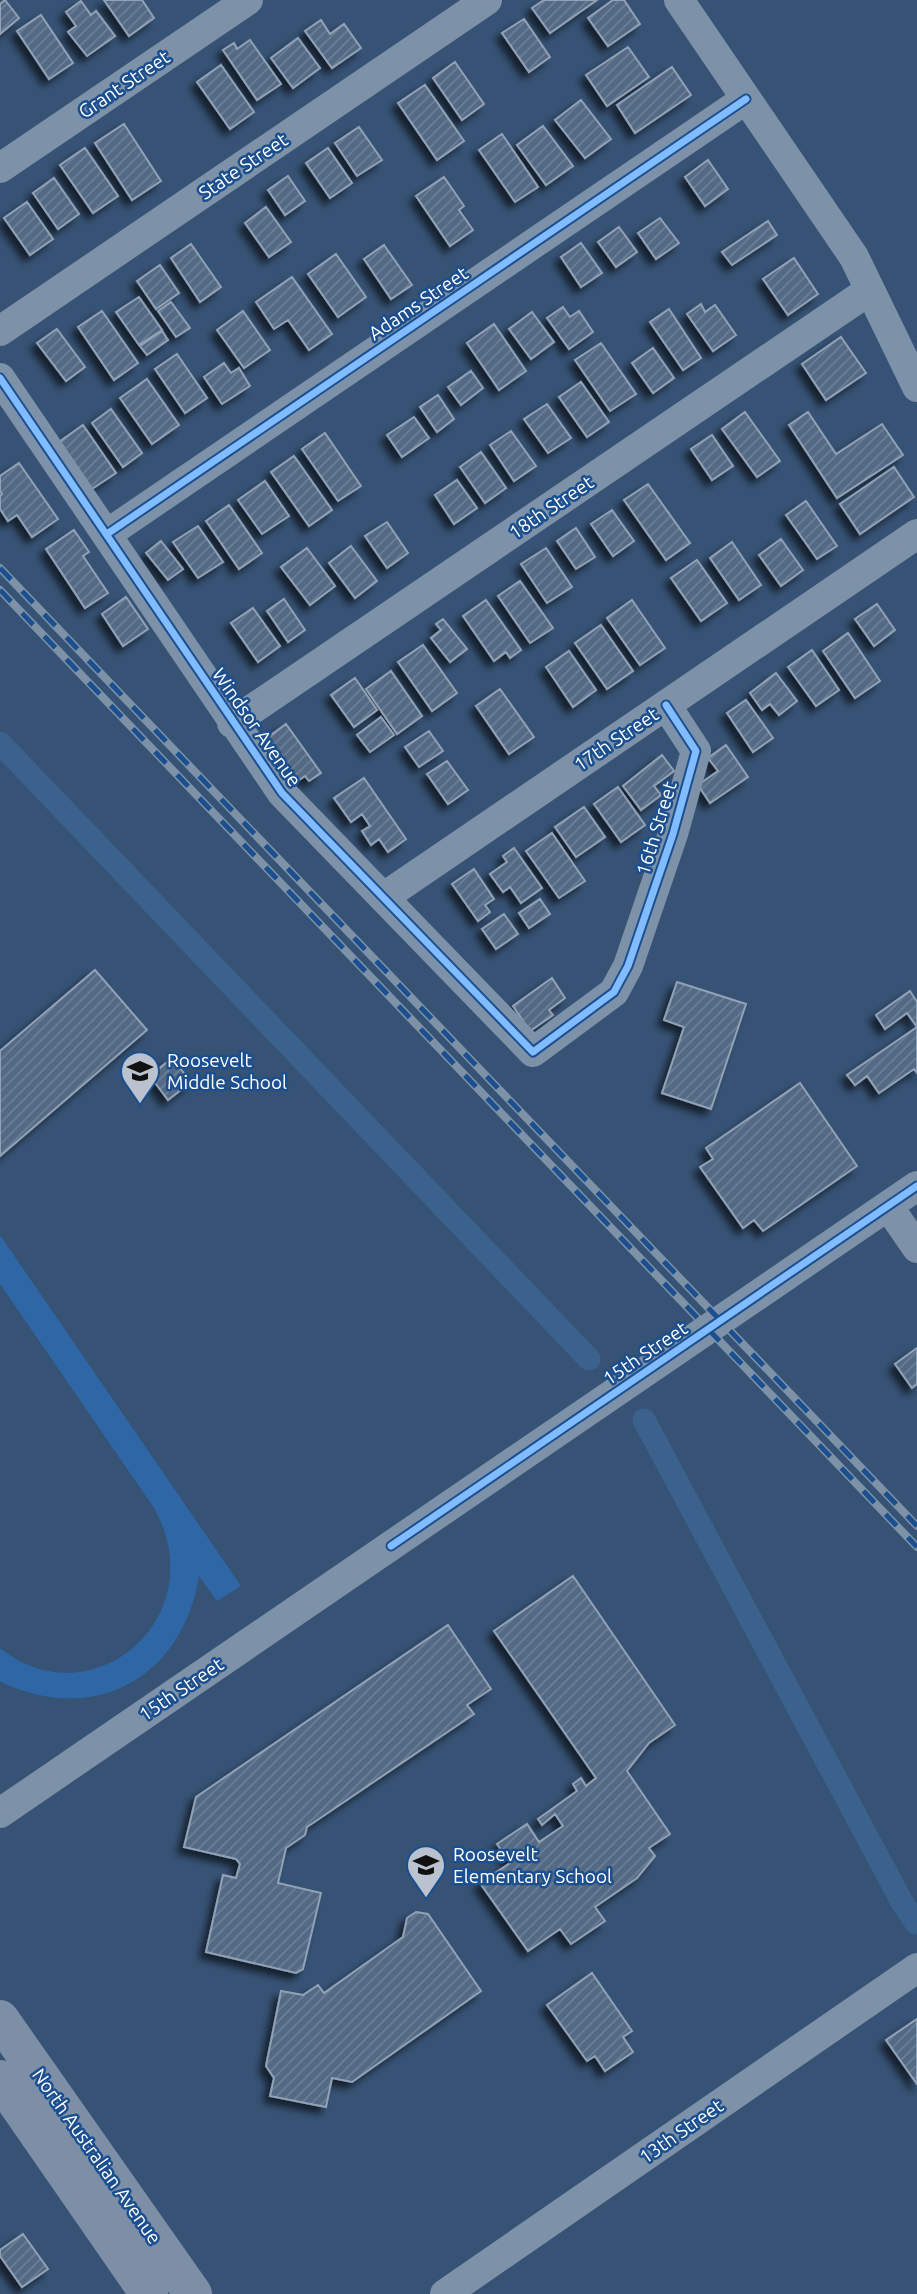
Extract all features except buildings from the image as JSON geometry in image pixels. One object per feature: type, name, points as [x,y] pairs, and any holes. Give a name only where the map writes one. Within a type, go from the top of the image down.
[{"type":"main road","name":"North Australian Avenue","points":[[0,2019],[193,2294]]},
{"type":"main road","name":"North Australian Avenue","points":[[0,2079],[149,2294]]},
{"type":"street","name":"Grant Street","points":[[0,168],[248,0]]},
{"type":"street","name":"State Street","points":[[0,331],[486,0]]},
{"type":"street","points":[[679,0],[854,257],[917,387]]},
{"type":"street","name":"Adams Street","points":[[107,534],[746,99]]},
{"type":"street","name":"18th Street","points":[[232,723],[870,290]]},
{"type":"street","name":"Windsor Avenue","points":[[0,378],[282,793],[534,1052],[614,992],[628,966]]},
{"type":"street","name":"17th Street","points":[[384,897],[917,534]]},
{"type":"street","name":"16th Street","points":[[628,966],[673,834],[696,751],[666,705]]},
{"type":"street","name":"15th Street","points":[[0,1813],[917,1186]]},
{"type":"street","points":[[888,1206],[917,1248]]},
{"type":"street","name":"13th Street","points":[[445,2294],[917,1968]]},
{"type":"shaded area","points":[[0,1235],[241,1586],[217,1601],[199,1576],[190,1611],[175,1641],[155,1665],[130,1683],[102,1694],[71,1698],[38,1695],[3,1683],[0,1681],[0,1648],[36,1668],[71,1673],[105,1665],[134,1647],[156,1620],[169,1586],[169,1548],[154,1508],[0,1284]]},
{"type":"waterway","points":[[0,743],[589,1359]]},
{"type":"waterway","points":[[644,1420],[902,1902],[916,1923]]},
{"type":"railway","points":[[0,568],[917,1526]]},
{"type":"railway","points":[[0,590],[917,1547]]},
{"type":"cycle path","points":[[107,534],[746,99]]},
{"type":"cycle path","points":[[0,378],[282,793],[533,1052],[614,992],[628,966],[673,834],[696,751],[666,705]]},
{"type":"cycle path","points":[[391,1546],[917,1186]]},
{"type":"place","name":"Roosevelt Middle School","points":[[140,1105]]},
{"type":"place","name":"Roosevelt Elementary School","points":[[426,1899]]}]
